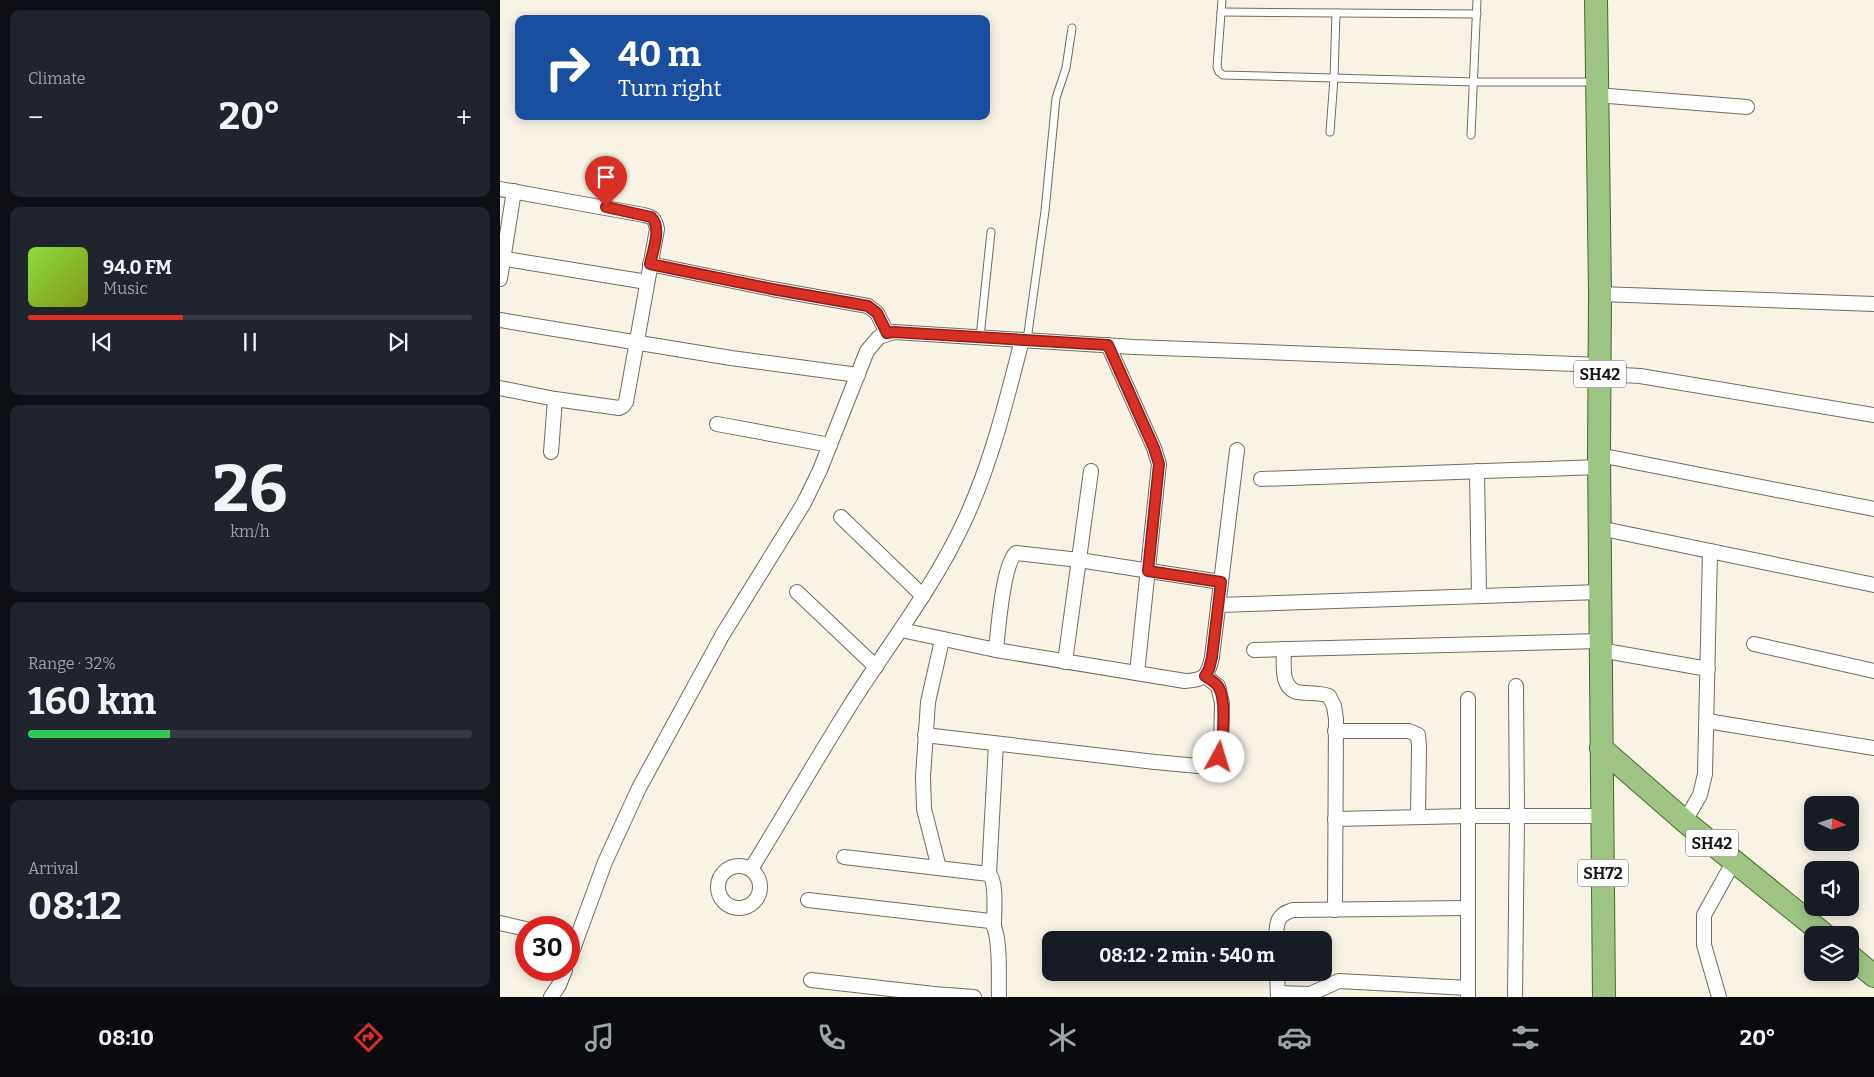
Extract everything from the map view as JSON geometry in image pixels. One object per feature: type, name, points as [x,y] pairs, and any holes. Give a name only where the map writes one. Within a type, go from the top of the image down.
[{"type":"main road","name":"SH42","points":[[1596,0],[1600,294],[1599,528],[1601,748],[1814,926]]},
{"type":"main road","name":"SH72","points":[[1601,748],[1604,997]]},
{"type":"main road","points":[[1859,964],[1874,976]]},
{"type":"street","points":[[1596,89],[1747,107]]},
{"type":"street","points":[[500,279],[507,190],[651,217],[656,221],[657,229],[626,402],[623,406],[619,408],[555,399],[500,388]]},
{"type":"street","points":[[502,258],[647,282]]},
{"type":"street","points":[[650,264],[868,306],[877,313],[887,333]]},
{"type":"street","points":[[1600,294],[1874,304]]},
{"type":"street","points":[[500,320],[731,358],[858,375]]},
{"type":"street","points":[[580,921],[639,788],[723,634],[804,503],[830,445],[867,351],[873,342],[887,333],[1640,376],[1874,415]]},
{"type":"street","points":[[752,870],[851,705],[947,556],[980,484],[1025,340]]},
{"type":"street","points":[[1108,345],[1154,448],[1159,464],[1137,673]]},
{"type":"street","points":[[551,452],[555,399]]},
{"type":"street","points":[[717,424],[830,445]]},
{"type":"street","points":[[900,630],[996,650],[1137,673],[1185,680],[1197,680],[1205,676],[1212,657],[1237,450]]},
{"type":"street","points":[[1260,479],[1477,471],[1599,461],[1874,509]]},
{"type":"street","points":[[1065,662],[1091,470]]},
{"type":"street","points":[[1477,471],[1479,596]]},
{"type":"street","points":[[841,517],[923,596]]},
{"type":"street","points":[[1599,528],[1874,585]]},
{"type":"street","points":[[1685,820],[1700,795],[1705,774],[1710,551]]},
{"type":"street","points":[[996,650],[1006,576],[1012,556],[1016,553],[1079,560],[1221,582]]},
{"type":"street","points":[[797,592],[876,667]]},
{"type":"street","points":[[1218,605],[1600,592]]},
{"type":"street","points":[[939,868],[926,819],[923,797],[928,702],[942,640]]},
{"type":"street","points":[[1754,644],[1874,671]]},
{"type":"street","points":[[1254,650],[1600,646],[1708,668]]},
{"type":"street","points":[[1284,649],[1287,684],[1297,692],[1329,696],[1334,706],[1335,910]]},
{"type":"street","points":[[925,735],[1155,762],[1209,766],[1217,761],[1221,749],[1222,704],[1218,686],[1205,676]]},
{"type":"street","points":[[1515,997],[1516,686]]},
{"type":"street","points":[[1277,981],[1278,995],[1318,994],[1339,981],[1412,991],[1468,992],[1468,699]]},
{"type":"street","points":[[1707,721],[1874,748]]},
{"type":"street","points":[[1335,731],[1409,731],[1418,735],[1418,817]]},
{"type":"street","points":[[996,744],[989,874],[992,877],[994,886],[994,924],[997,934],[999,997]]},
{"type":"street","points":[[1335,819],[1468,816],[1602,816]]},
{"type":"street","points":[[844,857],[989,874]]},
{"type":"street","points":[[1719,997],[1704,945],[1704,915],[1734,861]]},
{"type":"street","points":[[808,900],[986,919],[994,924]]},
{"type":"street","points":[[1277,931],[1279,918],[1284,912],[1292,910],[1468,908]]},
{"type":"street","points":[[500,923],[515,926]]},
{"type":"street","points":[[811,980],[974,997]]},
{"type":"street","points":[[551,997],[561,981]]},
{"type":"lane","points":[[1222,0],[1217,67],[1223,75],[1475,82],[1596,89]]},
{"type":"lane","points":[[1471,135],[1475,82],[1477,0]]},
{"type":"lane","points":[[1221,12],[1477,14]]},
{"type":"lane","points":[[1330,132],[1336,13]]},
{"type":"lane","points":[[1025,340],[1047,193],[1056,98],[1066,68],[1072,28]]},
{"type":"lane","points":[[980,337],[990,232]]},
{"type":"route","points":[[606,207],[644,215],[656,221],[657,229],[650,264],[868,306],[877,313],[887,333],[1108,345],[1158,456],[1159,474],[1148,571],[1221,582],[1212,657],[1205,676],[1218,686],[1221,694],[1222,720],[1219,757]]}]
